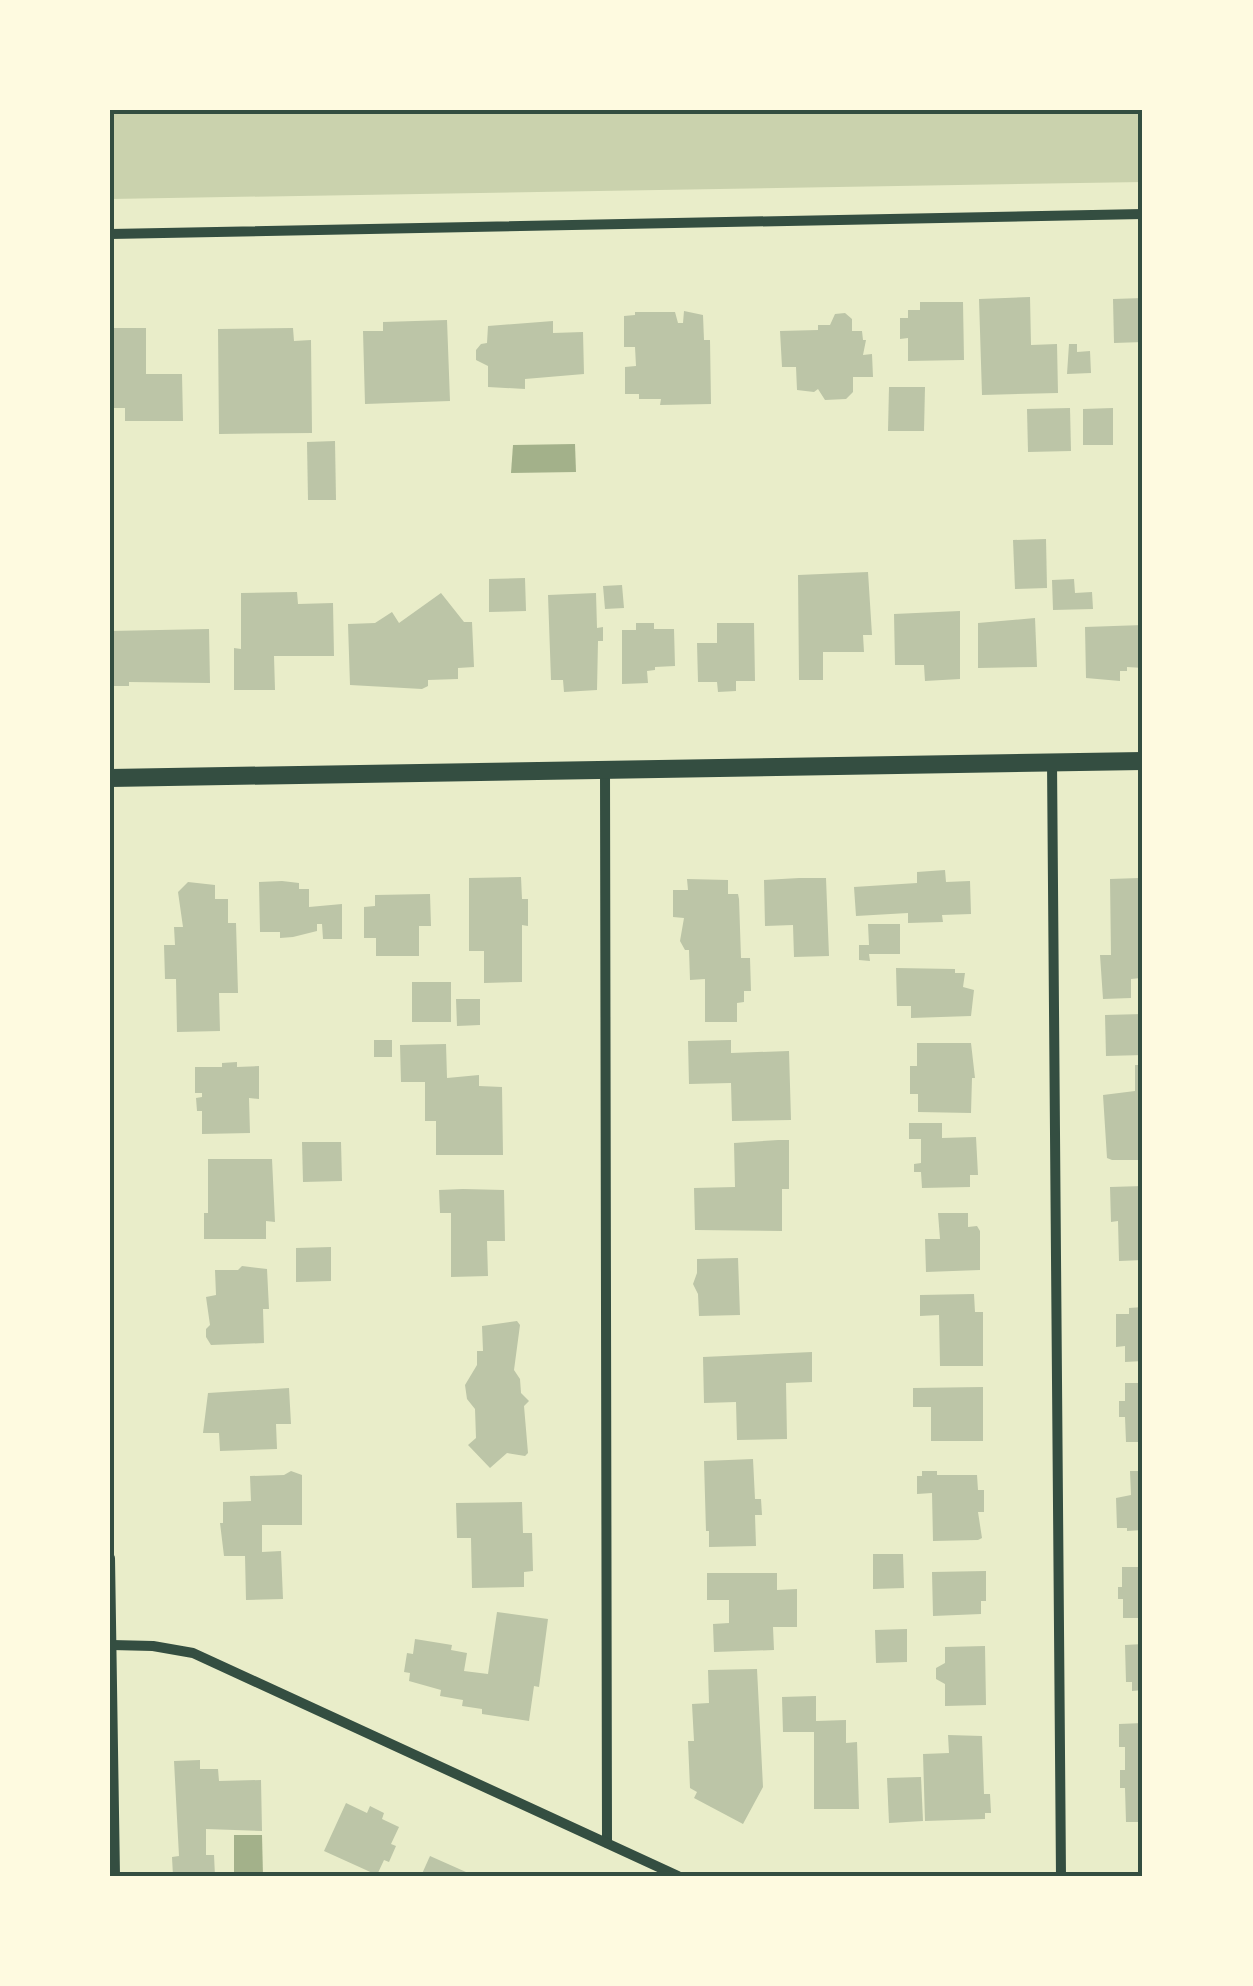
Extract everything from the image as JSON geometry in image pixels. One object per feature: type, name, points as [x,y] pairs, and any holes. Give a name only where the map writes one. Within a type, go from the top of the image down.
[{"type":"street","points":[[110,234],[1143,214]]},
{"type":"street","points":[[110,778],[1143,761]]},
{"type":"street","points":[[1052,762],[1062,1876]]},
{"type":"street","points":[[605,770],[607,1843]]},
{"type":"street","points":[[110,1558],[115,1876]]},
{"type":"street","points":[[112,1645],[193,1652],[678,1876]]},
{"type":"shaded area","points":[[110,110],[1143,110],[1143,182],[110,199]]},
{"type":"shaded area","points":[[575,444],[576,472],[511,473],[513,445]]},
{"type":"shaded area","points":[[234,1835],[262,1835],[263,1876],[234,1876]]},
{"type":"building","points":[[1030,297],[1031,345],[1057,344],[1058,393],[982,395],[979,299]]},
{"type":"building","points":[[1143,298],[1143,342],[1114,343],[1113,299]]},
{"type":"building","points":[[920,302],[963,302],[964,360],[908,361],[908,338],[900,339],[900,318],[908,318],[908,310],[920,310]]},
{"type":"building","points":[[684,311],[703,315],[704,340],[710,340],[711,404],[660,405],[661,399],[639,399],[639,394],[625,394],[625,367],[636,366],[635,347],[624,347],[624,316],[635,312],[675,312],[678,323],[683,323]]},
{"type":"building","points":[[845,313],[852,319],[852,331],[862,331],[866,340],[863,355],[872,354],[873,377],[853,377],[853,392],[846,399],[825,400],[818,389],[797,390],[796,367],[782,367],[780,331],[818,330],[818,325],[830,325],[835,314]]},
{"type":"building","points":[[447,320],[450,401],[365,404],[363,331],[383,331],[383,322]]},
{"type":"building","points":[[553,321],[553,333],[583,332],[584,374],[525,379],[525,389],[488,387],[488,366],[476,360],[476,350],[487,343],[488,326]]},
{"type":"building","points":[[110,328],[146,328],[146,374],[182,374],[183,421],[125,421],[125,408],[110,408]]},
{"type":"building","points":[[293,328],[294,341],[311,340],[312,433],[219,434],[218,329]]},
{"type":"building","points":[[1069,344],[1077,344],[1077,352],[1090,351],[1091,373],[1067,374]]},
{"type":"building","points":[[889,387],[925,387],[924,431],[888,431]]},
{"type":"building","points":[[1070,408],[1071,451],[1028,452],[1027,409]]},
{"type":"building","points":[[1113,408],[1113,445],[1083,445],[1083,409]]},
{"type":"building","points":[[335,441],[336,500],[308,500],[307,442]]},
{"type":"building","points":[[1046,539],[1047,588],[1015,589],[1013,540]]},
{"type":"building","points":[[868,572],[872,635],[863,635],[864,652],[823,652],[823,680],[799,680],[798,575]]},
{"type":"building","points":[[525,578],[526,611],[489,612],[489,579]]},
{"type":"building","points":[[1074,579],[1075,593],[1092,592],[1093,609],[1053,610],[1052,580]]},
{"type":"building","points":[[622,585],[624,608],[605,609],[603,586]]},
{"type":"building","points":[[297,592],[298,604],[333,603],[334,656],[274,656],[275,690],[234,690],[234,648],[241,649],[241,593]]},
{"type":"building","points":[[441,593],[464,622],[472,622],[474,667],[458,668],[458,679],[428,680],[428,686],[422,689],[350,685],[348,624],[375,623],[392,612],[399,623]]},
{"type":"building","points":[[596,593],[597,628],[603,627],[603,641],[598,641],[597,690],[564,692],[563,680],[551,680],[548,595]]},
{"type":"building","points":[[960,611],[960,679],[925,681],[924,665],[895,665],[894,614]]},
{"type":"building","points":[[1035,618],[1037,667],[978,668],[978,623]]},
{"type":"building","points":[[636,623],[654,623],[654,629],[674,629],[675,666],[647,671],[648,683],[622,684],[622,630],[636,630]]},
{"type":"building","points":[[717,623],[754,623],[755,681],[736,681],[736,691],[718,692],[717,682],[698,682],[697,643],[717,643]]},
{"type":"building","points":[[1143,625],[1143,668],[1127,667],[1127,671],[1120,671],[1120,681],[1086,678],[1085,627]]},
{"type":"building","points":[[209,629],[210,683],[129,682],[129,686],[110,686],[110,631]]},
{"type":"building","points":[[945,870],[946,882],[970,881],[971,914],[942,915],[943,922],[908,923],[908,913],[856,916],[854,887],[917,883],[917,872]]},
{"type":"building","points":[[521,877],[522,899],[528,899],[528,926],[522,925],[522,982],[484,983],[484,951],[469,951],[469,878]]},
{"type":"building","points":[[826,878],[829,956],[794,957],[793,925],[765,926],[764,880]]},
{"type":"building","points":[[1139,878],[1140,901],[1143,900],[1141,978],[1131,979],[1131,998],[1103,999],[1100,955],[1111,955],[1110,879]]},
{"type":"building","points":[[687,879],[728,880],[728,894],[738,894],[741,958],[750,958],[751,991],[744,991],[744,1002],[737,1003],[737,1022],[705,1022],[705,979],[690,980],[689,950],[680,941],[684,918],[673,917],[673,890],[688,890]]},
{"type":"building","points":[[282,881],[309,889],[309,907],[342,904],[342,939],[323,939],[322,924],[317,924],[317,931],[293,937],[260,932],[259,882]]},
{"type":"building","points":[[188,882],[215,885],[215,899],[228,899],[228,923],[236,923],[238,993],[219,993],[220,1031],[177,1032],[176,979],[165,979],[164,945],[175,945],[174,927],[183,927],[178,892]]},
{"type":"building","points":[[430,894],[431,926],[419,926],[419,956],[376,956],[376,938],[364,938],[364,907],[375,906],[375,895]]},
{"type":"building","points":[[868,924],[900,924],[900,954],[869,954],[870,961],[859,960],[859,945],[869,945]]},
{"type":"building","points":[[896,968],[955,969],[955,973],[965,973],[963,987],[974,990],[971,1016],[911,1018],[911,1006],[897,1006]]},
{"type":"building","points":[[412,982],[451,982],[451,1022],[412,1022]]},
{"type":"building","points":[[456,999],[480,999],[480,1025],[457,1026]]},
{"type":"building","points":[[1143,1014],[1143,1055],[1106,1056],[1105,1015]]},
{"type":"building","points":[[374,1040],[392,1040],[392,1057],[374,1057]]},
{"type":"building","points":[[731,1040],[731,1053],[789,1051],[791,1120],[732,1121],[731,1083],[689,1084],[688,1041]]},
{"type":"building","points":[[917,1043],[971,1043],[975,1078],[971,1113],[918,1112],[918,1094],[910,1094],[910,1066],[917,1066]]},
{"type":"building","points":[[446,1044],[447,1078],[479,1075],[479,1086],[502,1087],[503,1155],[436,1155],[436,1121],[425,1121],[425,1082],[401,1082],[400,1045]]},
{"type":"building","points":[[237,1062],[237,1067],[259,1066],[259,1099],[249,1098],[250,1133],[202,1134],[202,1111],[197,1111],[196,1098],[202,1097],[202,1093],[195,1093],[195,1067],[222,1067],[222,1063]]},
{"type":"building","points":[[1135,1065],[1143,1065],[1143,1160],[1112,1160],[1107,1158],[1103,1095],[1135,1091]]},
{"type":"building","points":[[909,1123],[942,1123],[942,1138],[976,1137],[978,1175],[970,1175],[970,1187],[922,1188],[921,1172],[914,1172],[914,1164],[921,1163],[921,1139],[909,1139]]},
{"type":"building","points":[[789,1140],[789,1189],[782,1189],[782,1231],[695,1230],[694,1188],[735,1187],[734,1143]]},
{"type":"building","points":[[302,1142],[341,1142],[342,1181],[303,1182]]},
{"type":"building","points":[[208,1159],[272,1159],[275,1222],[266,1221],[266,1239],[204,1239]]},
{"type":"building","points":[[1143,1186],[1143,1260],[1119,1261],[1118,1221],[1111,1222],[1110,1187]]},
{"type":"building","points":[[439,1190],[504,1190],[505,1241],[487,1241],[488,1276],[451,1277],[451,1213],[440,1213]]},
{"type":"building","points":[[938,1213],[968,1213],[968,1227],[977,1226],[980,1231],[980,1270],[926,1272],[925,1239],[940,1239]]},
{"type":"building","points":[[331,1247],[331,1281],[296,1282],[296,1248]]},
{"type":"building","points":[[738,1258],[740,1315],[699,1316],[698,1294],[693,1284],[697,1259]]},
{"type":"building","points":[[242,1266],[267,1269],[269,1309],[263,1309],[264,1343],[211,1345],[206,1337],[210,1325],[206,1297],[216,1295],[215,1270],[238,1270]]},
{"type":"building","points":[[974,1294],[975,1312],[983,1312],[983,1366],[940,1366],[939,1315],[920,1316],[920,1295]]},
{"type":"building","points":[[1143,1307],[1143,1361],[1125,1362],[1125,1346],[1116,1347],[1116,1314],[1129,1314],[1129,1308]]},
{"type":"building","points":[[517,1321],[520,1325],[514,1370],[520,1379],[521,1393],[529,1401],[524,1406],[528,1453],[507,1453],[490,1468],[468,1445],[476,1438],[475,1409],[467,1399],[465,1385],[477,1365],[477,1351],[483,1351],[482,1326]]},
{"type":"building","points":[[812,1352],[812,1382],[786,1383],[787,1439],[737,1440],[736,1402],[704,1403],[703,1357]]},
{"type":"building","points":[[1125,1383],[1143,1383],[1143,1442],[1126,1442],[1125,1417],[1119,1417],[1119,1401],[1125,1401]]},
{"type":"building","points":[[983,1387],[983,1441],[931,1441],[931,1407],[913,1407],[913,1388]]},
{"type":"building","points":[[289,1388],[291,1424],[276,1424],[277,1449],[220,1451],[219,1433],[203,1433],[208,1393]]},
{"type":"building","points":[[753,1459],[755,1499],[761,1499],[762,1515],[755,1515],[756,1546],[709,1547],[704,1461]]},
{"type":"building","points":[[291,1471],[302,1475],[302,1525],[262,1525],[262,1552],[281,1551],[283,1599],[246,1600],[245,1556],[224,1556],[220,1523],[223,1502],[251,1501],[250,1476],[284,1475]]},
{"type":"building","points":[[922,1471],[977,1475],[978,1490],[984,1490],[984,1512],[978,1512],[982,1538],[933,1541],[932,1493],[917,1494],[917,1476],[922,1476]]},
{"type":"building","points":[[1130,1471],[1143,1471],[1143,1530],[1117,1528],[1116,1498],[1131,1495]]},
{"type":"building","points":[[522,1502],[523,1533],[532,1533],[533,1571],[524,1572],[524,1587],[472,1588],[471,1538],[457,1538],[456,1503]]},
{"type":"building","points":[[873,1554],[903,1554],[904,1588],[873,1589]]},
{"type":"building","points":[[1122,1567],[1143,1567],[1143,1618],[1123,1618],[1123,1599],[1118,1599]]},
{"type":"building","points":[[986,1571],[986,1601],[981,1601],[981,1614],[933,1616],[932,1572]]},
{"type":"building","points":[[707,1573],[777,1573],[777,1590],[797,1589],[797,1627],[773,1627],[774,1650],[714,1652],[713,1624],[729,1623],[729,1600],[707,1600]]},
{"type":"building","points":[[497,1612],[548,1619],[539,1687],[534,1686],[529,1721],[482,1714],[482,1709],[462,1706],[463,1700],[440,1696],[441,1690],[409,1681],[410,1673],[404,1672],[407,1653],[413,1654],[415,1639],[452,1645],[451,1650],[467,1653],[464,1671],[488,1674]]},
{"type":"building","points":[[907,1629],[907,1662],[876,1663],[875,1630]]},
{"type":"building","points":[[1143,1644],[1143,1690],[1132,1691],[1132,1682],[1126,1682],[1125,1645]]},
{"type":"building","points":[[985,1646],[986,1705],[945,1706],[945,1684],[936,1679],[936,1668],[945,1663],[945,1647]]},
{"type":"building","points":[[757,1669],[763,1787],[743,1824],[694,1798],[697,1792],[690,1788],[688,1741],[694,1741],[692,1704],[709,1703],[708,1670]]},
{"type":"building","points":[[816,1696],[816,1721],[846,1720],[846,1743],[857,1742],[859,1809],[814,1809],[814,1732],[783,1732],[782,1697]]},
{"type":"building","points":[[1143,1723],[1143,1822],[1126,1822],[1125,1788],[1120,1788],[1125,1747],[1119,1747],[1119,1724]]},
{"type":"building","points":[[948,1735],[982,1736],[984,1794],[990,1794],[991,1813],[985,1813],[985,1819],[925,1821],[923,1754],[949,1753]]},
{"type":"building","points":[[200,1760],[200,1769],[218,1769],[219,1781],[261,1780],[262,1831],[206,1829],[206,1855],[214,1855],[215,1876],[173,1876],[172,1857],[179,1856],[174,1761]]},
{"type":"building","points":[[921,1777],[923,1821],[889,1823],[887,1778]]},
{"type":"building","points":[[346,1803],[367,1813],[370,1806],[384,1813],[382,1819],[399,1827],[391,1844],[396,1846],[389,1862],[384,1860],[377,1875],[324,1851]]},
{"type":"building","points":[[430,1856],[475,1876],[421,1876]]}]
